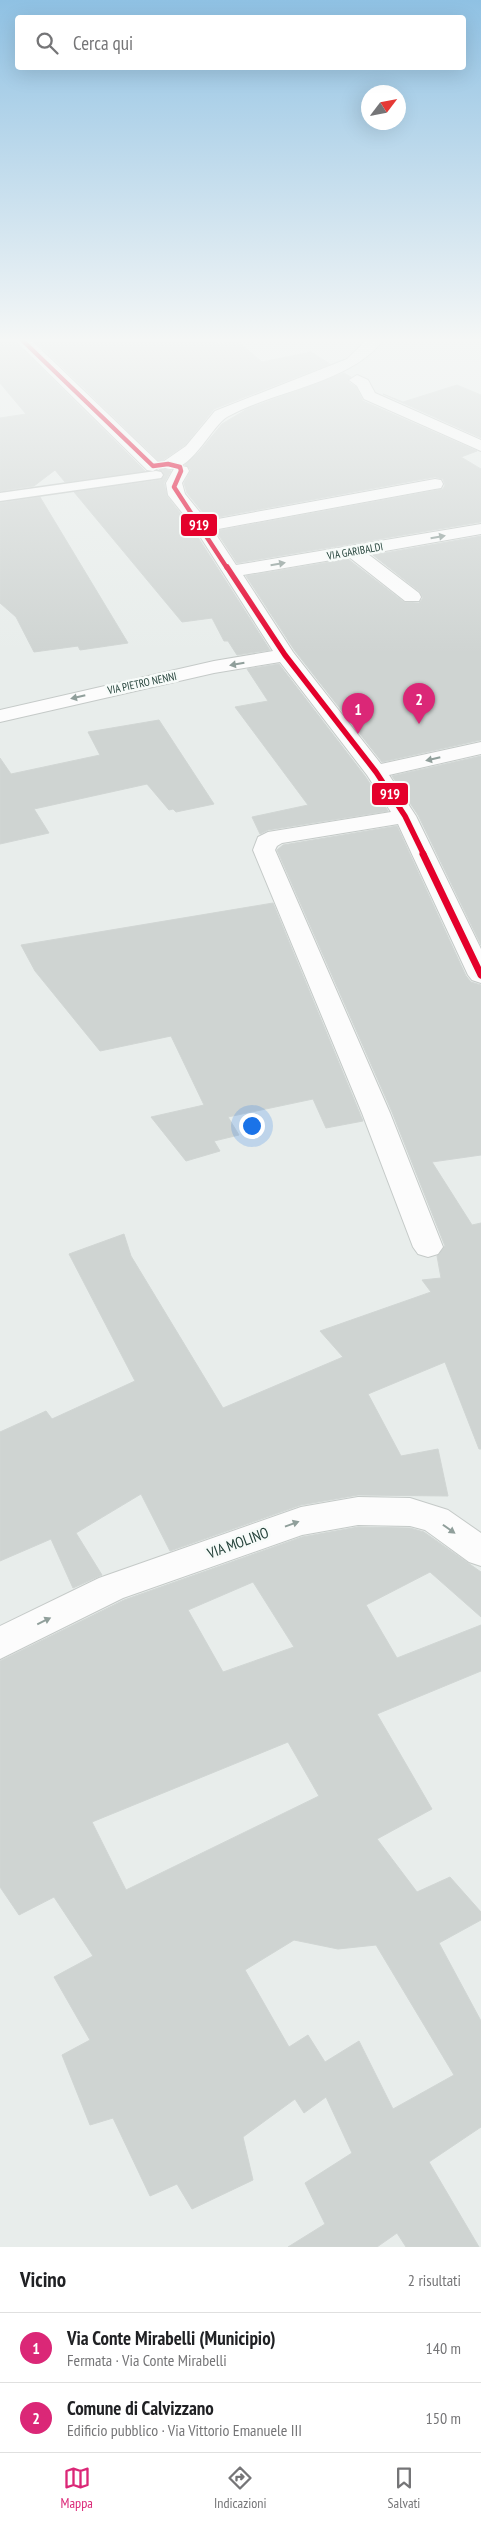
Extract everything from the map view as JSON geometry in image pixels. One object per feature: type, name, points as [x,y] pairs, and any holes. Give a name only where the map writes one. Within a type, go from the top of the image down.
[{"type":"street","points":[[136,444],[164,469],[177,495],[202,528],[285,655],[376,772],[405,816],[481,975]]},
{"type":"street","points":[[164,469],[180,460],[191,451],[195,444]]},
{"type":"street","points":[[202,528],[218,523],[436,484]]},
{"type":"street","name":"VIA GARIBALDI","points":[[230,572],[481,529]]},
{"type":"street","points":[[353,551],[412,597]]},
{"type":"street","name":"VIA PIETRO NENNI","points":[[0,716],[214,668],[285,655]]},
{"type":"street","points":[[376,772],[481,748]]},
{"type":"street","points":[[405,816],[276,838],[266,842],[264,850],[376,1113],[428,1247]]},
{"type":"street","name":"VIA MOLINO","points":[[0,1643],[110,1588],[301,1521],[358,1511],[410,1512],[436,1520],[481,1552]]},
{"type":"lane","points":[[0,497],[164,469]]},
{"type":"building","points":[[0,444],[118,444],[145,471],[65,482],[55,470],[34,486],[0,491]]},
{"type":"building","points":[[141,444],[186,444],[185,445],[160,462]]},
{"type":"building","points":[[206,444],[461,444],[477,451],[461,457],[481,469],[481,522],[237,563],[216,531],[443,489],[445,485],[443,479],[435,477],[208,519],[187,493],[184,483],[191,470],[185,465]]},
{"type":"building","points":[[161,468],[171,471],[164,483],[167,496],[194,531],[270,650],[237,655],[228,641],[224,641],[212,618],[182,622],[74,492],[161,480],[165,476],[163,471],[159,470]]},
{"type":"building","points":[[40,497],[128,643],[80,650],[78,646],[34,652],[16,617],[0,603],[0,503]]},
{"type":"building","points":[[481,536],[481,740],[382,762],[295,651],[246,576],[348,559],[404,602],[419,603],[423,598],[420,592],[373,555]]},
{"type":"building","points":[[279,664],[365,776],[388,811],[268,830],[260,834],[252,817],[308,805],[235,707],[268,701],[247,669]]},
{"type":"building","points":[[159,720],[214,804],[176,812],[173,809],[169,810],[147,784],[34,809],[49,833],[0,844],[0,758],[11,774],[100,755],[88,732]]},
{"type":"building","points":[[481,756],[481,945],[418,815],[392,776]]},
{"type":"building","points":[[397,826],[466,976],[471,982],[481,985],[481,1155],[432,1162],[472,1225],[481,1223],[481,1449],[479,1449],[445,1362],[368,1394],[401,1456],[438,1449],[448,1496],[358,1495],[301,1505],[170,1551],[141,1494],[76,1533],[102,1575],[73,1588],[51,1539],[0,1561],[0,1432],[46,1411],[52,1419],[135,1381],[69,1254],[124,1234],[131,1256],[223,1408],[343,1357],[320,1331],[431,1292],[422,1280],[441,1278],[437,1256],[445,1246],[392,1112],[277,850],[283,845]]},
{"type":"building","points":[[273,903],[363,1121],[326,1128],[313,1099],[228,1117],[239,1135],[214,1141],[220,1151],[186,1161],[151,1117],[204,1105],[171,1036],[100,1051],[35,971],[21,945]]},
{"type":"building","points":[[358,1527],[410,1528],[424,1532],[481,1572],[481,1617],[430,1572],[366,1605],[397,1658],[481,1625],[481,1671],[377,1714],[432,1809],[377,1839],[417,1892],[450,1877],[481,1912],[481,1920],[439,1943],[481,2021],[481,2127],[429,2162],[479,2247],[406,2247],[397,2233],[377,2247],[288,2247],[325,2224],[305,2183],[352,2153],[326,2097],[304,2113],[295,2099],[243,2137],[253,2180],[192,2209],[177,2184],[150,2196],[113,2118],[90,2125],[62,2055],[90,2040],[54,1977],[93,1956],[54,1897],[19,1915],[0,1887],[0,1661],[124,1600],[302,1537]],"holes":[[[253,1582],[294,1647],[223,1672],[188,1610]],[[288,1742],[319,1796],[126,1890],[92,1822]],[[294,1940],[338,1949],[376,1945],[454,2075],[393,2109],[359,2041],[325,2062],[308,2035],[289,2047],[245,1970]]]},
{"type":"transit line","name":"919","points":[[130,444],[153,466],[168,464],[180,467],[181,471],[174,487],[285,655],[376,772],[405,816],[481,975]]},
{"type":"place","name":"Comune di Calvizzano","points":[[419,724]]},
{"type":"place","name":"Via Conte Mirabelli (Municipio)","points":[[358,734]]}]
